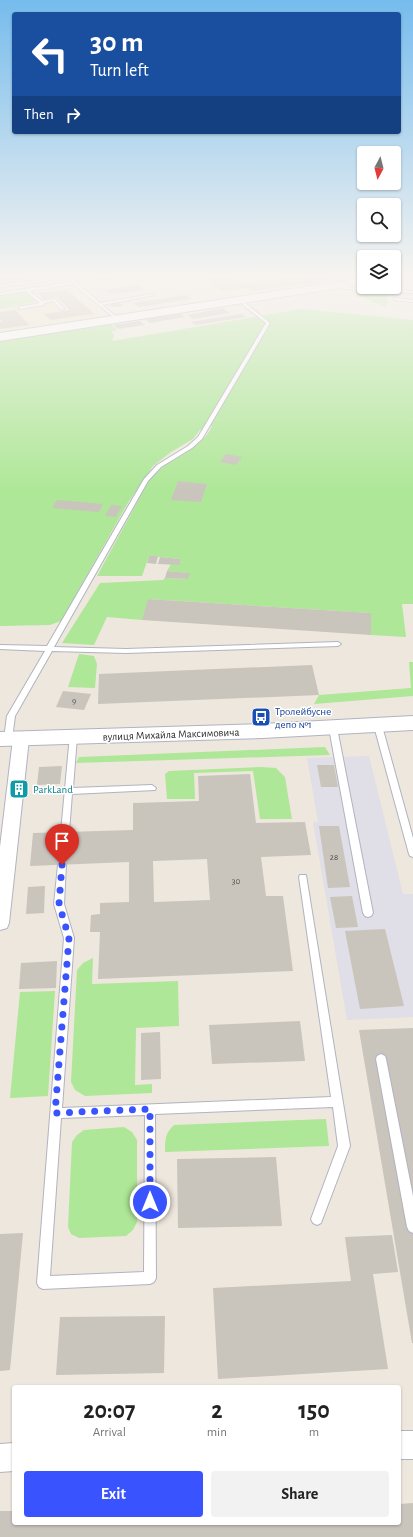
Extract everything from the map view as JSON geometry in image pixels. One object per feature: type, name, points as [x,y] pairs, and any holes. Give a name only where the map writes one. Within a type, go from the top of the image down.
[{"type":"street","name":"вулиця Михайла Максимовича","points":[[10,739],[333,728],[413,723]]},
{"type":"street","points":[[0,923],[10,739]]},
{"type":"street","points":[[401,1445],[413,1445]]},
{"type":"street","points":[[0,1458],[12,1457]]},
{"type":"lane","points":[[10,739],[11,716],[146,480],[159,466],[190,447],[200,438],[253,349]]},
{"type":"lane","points":[[0,647],[126,651],[338,644]]},
{"type":"lane","points":[[378,726],[413,854]]},
{"type":"lane","points":[[333,728],[368,913]]},
{"type":"lane","points":[[65,832],[73,737]]},
{"type":"lane","points":[[68,791],[152,788]]},
{"type":"lane","points":[[62,865],[59,904],[69,938],[42,1282],[150,1278],[150,1109]]},
{"type":"lane","points":[[303,877],[344,1146],[317,1219]]},
{"type":"lane","points":[[381,1059],[413,1227]]},
{"type":"lane","points":[[55,1113],[337,1102]]},
{"type":"shaded area","points":[[369,756],[403,894],[413,894],[413,1017],[347,1020],[313,822],[318,822],[307,758]]},
{"type":"green space","points":[[0,349],[413,349],[413,604],[402,604],[406,637],[371,635],[370,613],[149,599],[142,620],[107,617],[94,645],[62,643],[100,583],[163,580],[165,578],[188,579],[189,573],[167,571],[171,564],[180,565],[181,559],[149,556],[142,576],[97,576],[150,479],[164,466],[198,444],[212,426],[200,430],[193,439],[171,452],[153,466],[129,501],[61,621],[50,625],[0,626]]},
{"type":"green space","points":[[79,654],[94,656],[97,664],[95,688],[68,687]]},
{"type":"green space","points":[[409,662],[413,662],[413,696],[314,704],[319,695],[411,688]]},
{"type":"green space","points":[[325,747],[330,755],[76,763],[79,757]]},
{"type":"green space","points":[[261,767],[276,768],[285,777],[292,819],[260,819],[253,771],[194,773],[195,799],[167,799],[165,774],[169,771]]},
{"type":"green space","points":[[93,958],[92,984],[178,981],[179,1026],[136,1028],[135,1085],[152,1084],[152,1093],[85,1096],[75,1090],[71,1082],[77,970],[83,963]]},
{"type":"green space","points":[[55,991],[48,1096],[10,1098],[20,992]]},
{"type":"green space","points":[[326,1119],[329,1146],[165,1152],[166,1137],[174,1125]]},
{"type":"green space","points":[[124,1127],[132,1132],[137,1140],[137,1222],[133,1230],[126,1236],[79,1238],[71,1234],[68,1227],[72,1142],[77,1135],[84,1130]]},
{"type":"building","points":[[226,454],[242,457],[236,465],[220,462]]},
{"type":"building","points":[[178,481],[207,484],[201,502],[171,500]]},
{"type":"building","points":[[57,500],[103,504],[99,512],[52,508]]},
{"type":"building","points":[[111,505],[122,506],[116,517],[105,516]]},
{"type":"building","points":[[149,556],[158,556],[156,564],[147,563]]},
{"type":"building","points":[[160,557],[181,559],[180,565],[158,564]]},
{"type":"building","points":[[167,571],[190,573],[188,579],[165,578]]},
{"type":"building","points":[[148,599],[371,613],[371,635],[142,620]]},
{"type":"building","points":[[312,665],[319,695],[98,704],[99,674]]},
{"type":"building","points":[[63,691],[91,694],[84,710],[56,707]]},
{"type":"building","points":[[317,765],[334,765],[338,787],[321,787]]},
{"type":"building","points":[[62,766],[60,784],[37,785],[39,767]]},
{"type":"building","points":[[250,774],[256,823],[305,822],[311,855],[261,857],[266,896],[283,896],[293,971],[98,979],[100,932],[90,932],[91,915],[100,914],[100,903],[129,902],[129,862],[30,866],[33,833],[133,830],[133,803],[199,801],[198,776]],"holes":[[[207,859],[210,900],[154,902],[153,861]]]},
{"type":"building","points":[[319,826],[339,826],[350,887],[328,888]]},
{"type":"building","points":[[45,886],[44,913],[26,914],[28,887]]},
{"type":"building","points":[[352,896],[358,927],[336,928],[330,897]]},
{"type":"building","points":[[385,929],[404,1006],[360,1009],[345,931]]},
{"type":"building","points":[[57,961],[56,988],[19,989],[21,963]]},
{"type":"building","points":[[300,1021],[305,1061],[212,1064],[209,1025]]},
{"type":"building","points":[[413,1028],[413,1343],[412,1343],[359,1030]]},
{"type":"building","points":[[160,1032],[161,1079],[141,1080],[141,1033]]},
{"type":"building","points":[[276,1157],[282,1226],[178,1228],[177,1159]]},
{"type":"building","points":[[23,1233],[10,1370],[0,1371],[0,1234]]},
{"type":"building","points":[[392,1235],[398,1272],[373,1274],[388,1369],[218,1379],[213,1288],[351,1281],[345,1237]]},
{"type":"building","points":[[165,1316],[164,1373],[56,1375],[60,1317]]},
{"type":"building","points":[[413,1503],[413,1537],[0,1537],[0,1511],[12,1511],[12,1525],[401,1525],[401,1504]]},
{"type":"place","name":"Тролейбусне депо №1","points":[[261,717]]},
{"type":"place","name":"ParkLand","points":[[19,789]]},
{"type":"route","points":[[62,865],[59,904],[69,938],[55,1113],[150,1109],[150,1202]]}]
